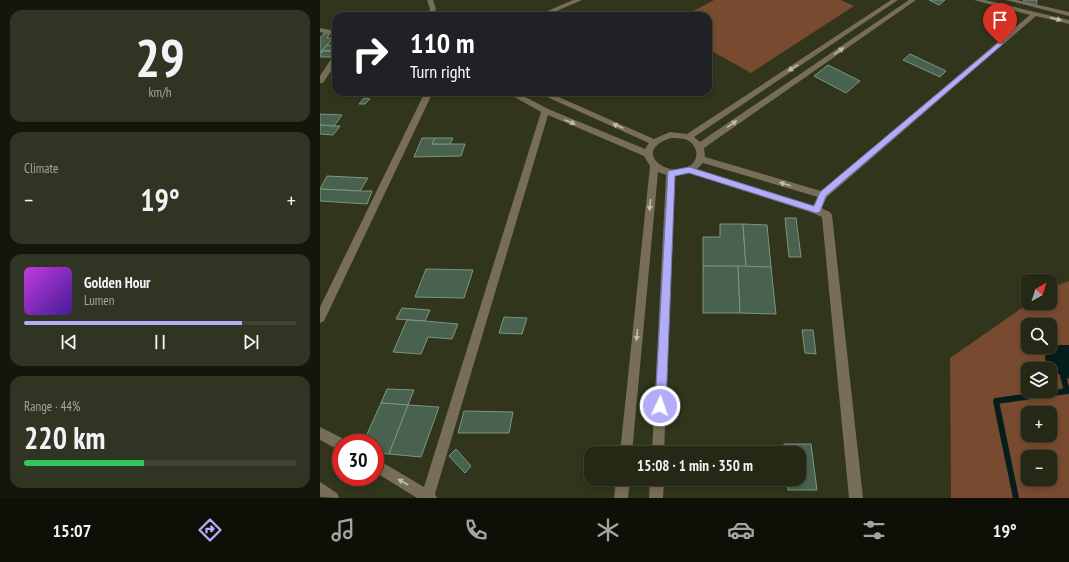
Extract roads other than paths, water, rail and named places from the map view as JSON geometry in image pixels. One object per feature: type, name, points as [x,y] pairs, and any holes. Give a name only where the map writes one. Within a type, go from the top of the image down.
[{"type":"street","points":[[430,0],[433,9],[432,12]]},
{"type":"street","points":[[549,12],[579,0]]},
{"type":"street","points":[[688,137],[895,0]]},
{"type":"street","points":[[700,146],[913,0]]},
{"type":"street","points":[[977,0],[1069,22]]},
{"type":"street","points":[[1009,0],[1069,14]]},
{"type":"street","points":[[816,210],[823,195],[1035,14]]},
{"type":"street","points":[[320,30],[332,32]]},
{"type":"street","points":[[320,81],[332,64]]},
{"type":"street","points":[[320,318],[427,96]]},
{"type":"street","points":[[517,96],[545,111],[648,154]]},
{"type":"street","points":[[549,96],[654,142]]},
{"type":"street","points":[[384,470],[429,497],[545,111]]},
{"type":"street","points":[[670,135],[688,137],[700,146],[702,152],[701,159],[689,170],[680,173],[662,171],[649,161],[649,147],[654,142],[670,135]]},
{"type":"street","points":[[701,159],[823,195]]},
{"type":"street","points":[[627,446],[654,166]]},
{"type":"street","points":[[689,170],[816,210],[827,215],[856,498]]},
{"type":"street","points":[[658,446],[671,173]]},
{"type":"street","points":[[320,433],[332,440]]},
{"type":"street","points":[[621,498],[622,486]]},
{"type":"street","points":[[656,498],[657,486]]},
{"type":"street","points":[[320,489],[332,498]]},
{"type":"water","points":[[1057,345],[1069,345],[1069,379],[1057,373],[1057,362],[1047,362],[1045,359],[1046,354],[1057,354]]},
{"type":"waterway","points":[[1016,498],[996,401],[1067,391],[1063,376],[1069,370]]}]
